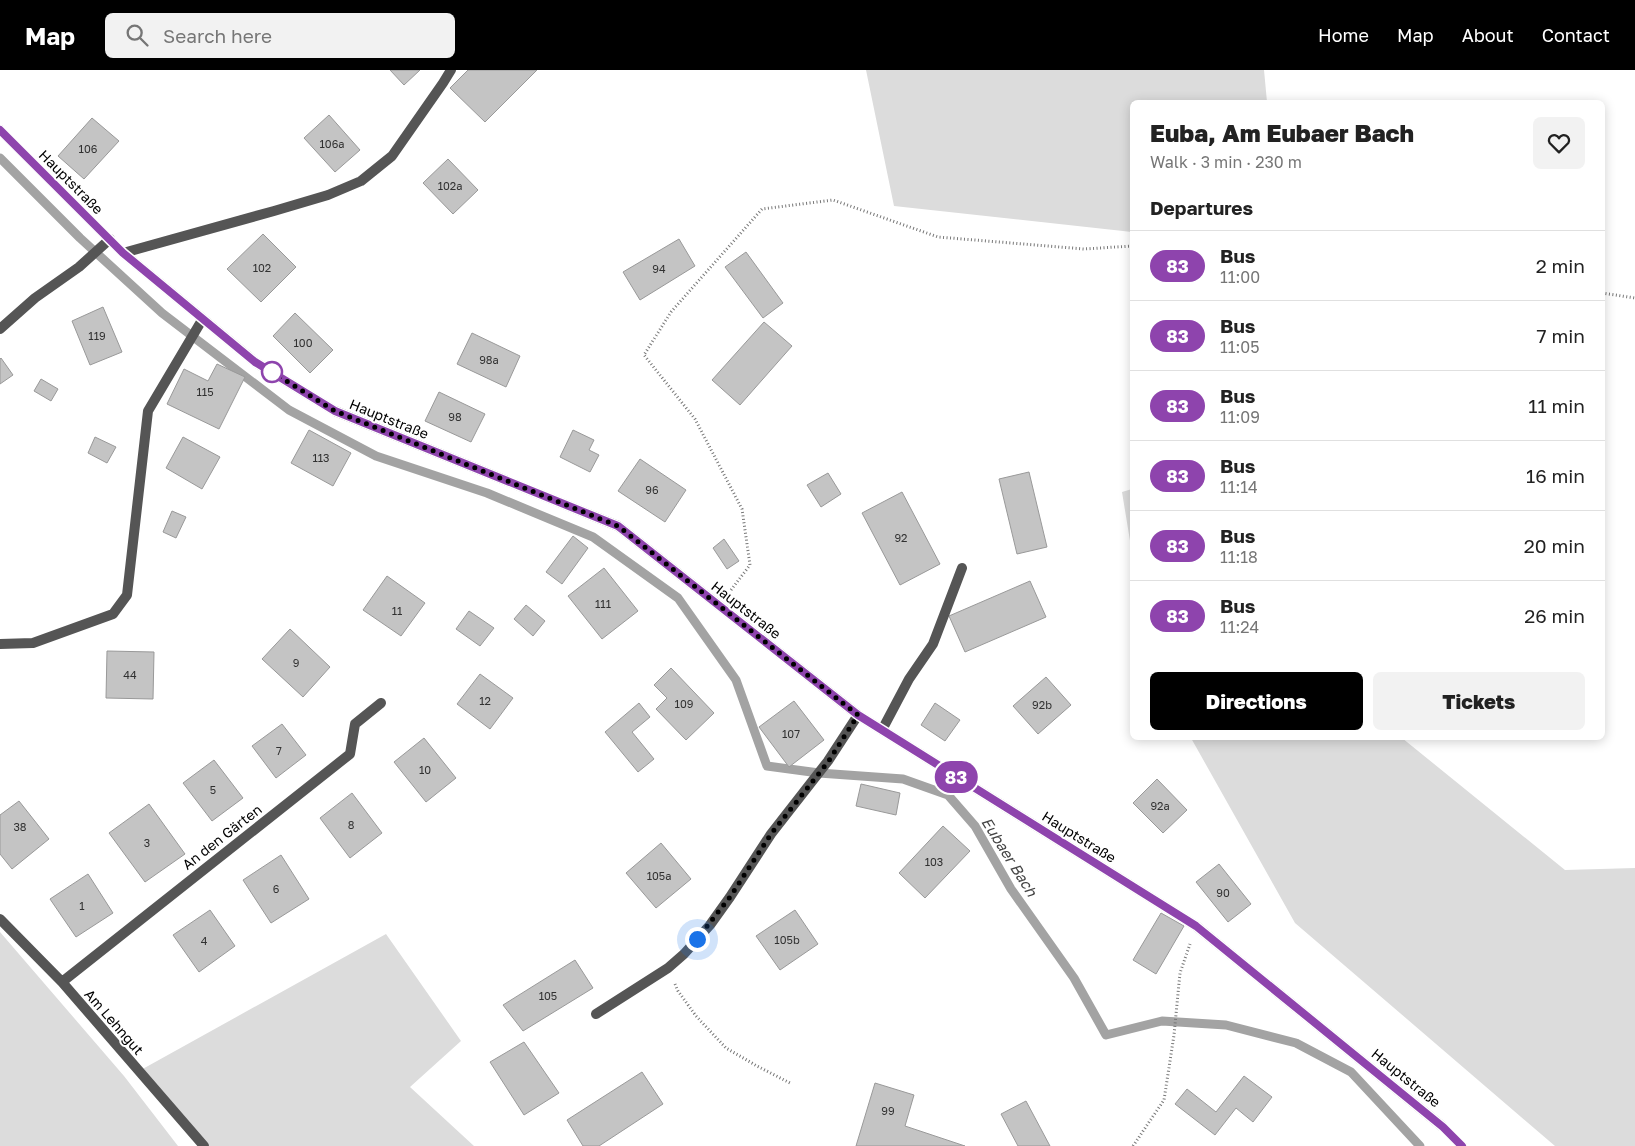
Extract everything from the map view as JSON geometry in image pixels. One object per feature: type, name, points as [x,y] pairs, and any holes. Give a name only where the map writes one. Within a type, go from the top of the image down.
[{"type":"street","points":[[123,253],[328,195],[361,181],[392,156],[444,83],[451,70]]},
{"type":"street","name":"Hauptstraße","points":[[0,130],[123,253],[200,324],[255,362],[335,411],[618,526],[858,715],[1196,926],[1443,1127],[1462,1146]]},
{"type":"street","points":[[0,329],[35,298],[79,267],[110,239]]},
{"type":"street","points":[[0,644],[33,643],[113,614],[128,595],[148,411],[200,324]]},
{"type":"street","points":[[882,730],[909,679],[932,644],[962,568]]},
{"type":"street","name":"An den Gärten","points":[[62,982],[350,754],[355,724],[381,703]]},
{"type":"street","points":[[596,1014],[668,968],[684,954],[710,925],[771,834],[828,762],[858,715]]},
{"type":"street","name":"Am Lehngut","points":[[0,919],[62,982],[204,1146]]},
{"type":"path","points":[[718,606],[750,565],[742,509],[694,419],[644,355],[671,312],[762,209],[834,200],[938,237],[1084,248],[1130,246]]},
{"type":"path","points":[[1605,293],[1635,298]]},
{"type":"path","points":[[1133,1146],[1164,1100],[1174,1035],[1180,973],[1196,926]]},
{"type":"path","points":[[668,968],[678,991],[696,1016],[726,1048],[790,1082]]},
{"type":"shaded area","points":[[866,70],[1264,70],[1267,100],[1130,100],[1130,232],[894,206]]},
{"type":"shaded area","points":[[1130,490],[1130,541],[1122,492]]},
{"type":"shaded area","points":[[1192,740],[1404,740],[1565,870],[1635,868],[1635,1146],[1555,1146],[1295,923]]},
{"type":"shaded area","points":[[0,932],[124,1076],[178,1146],[0,1146]]},
{"type":"shaded area","points":[[386,934],[461,1041],[410,1087],[474,1146],[209,1146],[139,1071]]},
{"type":"building","points":[[390,70],[420,70],[404,85]]},
{"type":"building","points":[[468,70],[537,70],[485,122],[450,88]]},
{"type":"building","points":[[329,115],[360,150],[335,172],[304,138]]},
{"type":"building","points":[[92,118],[119,141],[84,179],[58,156]]},
{"type":"building","points":[[448,159],[478,190],[453,214],[423,183]]},
{"type":"building","points":[[263,234],[296,267],[261,302],[227,269]]},
{"type":"building","points":[[679,239],[695,266],[640,300],[623,272]]},
{"type":"building","points":[[746,252],[783,303],[763,318],[725,267]]},
{"type":"building","points":[[103,307],[122,352],[90,365],[72,321]]},
{"type":"building","points":[[295,313],[333,350],[310,373],[273,336]]},
{"type":"building","points":[[764,322],[792,346],[740,405],[712,380]]},
{"type":"building","points":[[472,333],[520,356],[506,387],[457,364]]},
{"type":"building","points":[[0,359],[13,375],[0,384]]},
{"type":"building","points":[[217,364],[245,377],[219,429],[167,404],[184,369],[208,381]]},
{"type":"building","points":[[41,379],[58,389],[51,401],[34,391]]},
{"type":"building","points":[[439,392],[485,414],[471,442],[425,421]]},
{"type":"building","points":[[309,430],[351,453],[333,486],[291,463]]},
{"type":"building","points":[[573,430],[594,440],[589,450],[599,455],[590,472],[560,457]]},
{"type":"building","points":[[95,437],[116,447],[107,463],[88,453]]},
{"type":"building","points":[[183,437],[220,457],[202,489],[166,468]]},
{"type":"building","points":[[640,459],[686,490],[665,522],[618,491]]},
{"type":"building","points":[[1029,472],[1047,547],[1017,554],[999,479]]},
{"type":"building","points":[[828,473],[841,494],[821,507],[807,485]]},
{"type":"building","points":[[902,492],[940,564],[900,585],[862,513]]},
{"type":"building","points":[[172,511],[186,517],[176,538],[163,532]]},
{"type":"building","points":[[573,536],[588,548],[562,584],[546,572]]},
{"type":"building","points":[[724,539],[739,561],[727,569],[713,548]]},
{"type":"building","points":[[604,568],[638,611],[602,639],[568,596]]},
{"type":"building","points":[[387,576],[425,603],[401,636],[363,610]]},
{"type":"building","points":[[1030,581],[1046,617],[965,652],[949,616]]},
{"type":"building","points":[[526,605],[545,621],[533,636],[514,619]]},
{"type":"building","points":[[469,611],[494,628],[480,646],[456,629]]},
{"type":"building","points":[[290,629],[330,667],[303,697],[262,659]]},
{"type":"building","points":[[107,651],[154,652],[153,699],[106,698]]},
{"type":"building","points":[[671,668],[714,713],[686,740],[656,709],[667,698],[654,685]]},
{"type":"building","points":[[480,674],[513,698],[490,729],[457,704]]},
{"type":"building","points":[[1046,677],[1071,705],[1038,734],[1013,706]]},
{"type":"building","points":[[794,701],[824,740],[789,767],[759,727]]},
{"type":"building","points":[[639,703],[650,717],[632,732],[654,759],[638,772],[605,732]]},
{"type":"building","points":[[935,703],[960,720],[945,741],[921,725]]},
{"type":"building","points":[[282,724],[306,755],[276,778],[252,746]]},
{"type":"building","points":[[424,738],[456,778],[426,802],[394,762]]},
{"type":"building","points":[[214,760],[243,798],[212,821],[183,783]]},
{"type":"building","points":[[1157,779],[1187,810],[1163,833],[1133,803]]},
{"type":"building","points":[[861,784],[900,793],[896,815],[856,806]]},
{"type":"building","points":[[352,793],[382,833],[350,858],[320,818]]},
{"type":"building","points":[[19,801],[49,839],[12,869],[0,854],[0,815]]},
{"type":"building","points":[[149,804],[185,854],[145,882],[109,833]]},
{"type":"building","points":[[943,826],[970,851],[925,898],[899,873]]},
{"type":"building","points":[[661,843],[691,879],[656,908],[626,873]]},
{"type":"building","points":[[281,855],[309,899],[271,923],[243,880]]},
{"type":"building","points":[[1219,864],[1251,904],[1228,922],[1196,882]]},
{"type":"building","points":[[88,874],[113,913],[76,937],[50,899]]},
{"type":"building","points":[[210,910],[235,946],[199,972],[173,935]]},
{"type":"building","points":[[795,910],[818,944],[780,970],[756,936]]},
{"type":"building","points":[[1161,913],[1184,926],[1156,974],[1133,960]]},
{"type":"building","points":[[575,960],[593,988],[523,1031],[503,1005]]},
{"type":"building","points":[[524,1042],[559,1093],[524,1115],[490,1062]]},
{"type":"building","points":[[642,1072],[663,1104],[599,1146],[583,1146],[567,1120]]},
{"type":"building","points":[[1244,1076],[1272,1097],[1253,1122],[1236,1108],[1215,1135],[1175,1104],[1187,1089],[1216,1112]]},
{"type":"building","points":[[875,1083],[914,1095],[905,1126],[965,1146],[856,1146]]},
{"type":"building","points":[[1026,1101],[1050,1146],[1018,1146],[1001,1114]]},
{"type":"waterway","name":"Eubaer Bach","points":[[0,158],[80,238],[162,313],[289,410],[376,456],[487,493],[593,537],[678,598],[736,680],[767,766],[819,773],[903,779],[948,795],[975,826],[1011,889],[1074,978],[1106,1035],[1162,1021],[1226,1025],[1296,1043],[1351,1072],[1420,1146]]},
{"type":"bus line","name":"83","points":[[0,130],[123,253],[255,362],[335,411],[618,526],[858,715],[1210,936],[1443,1127],[1462,1146]]},
{"type":"route","points":[[272,372],[335,411],[618,526],[858,715],[828,762],[771,834],[730,897],[710,925],[697,939]]}]
